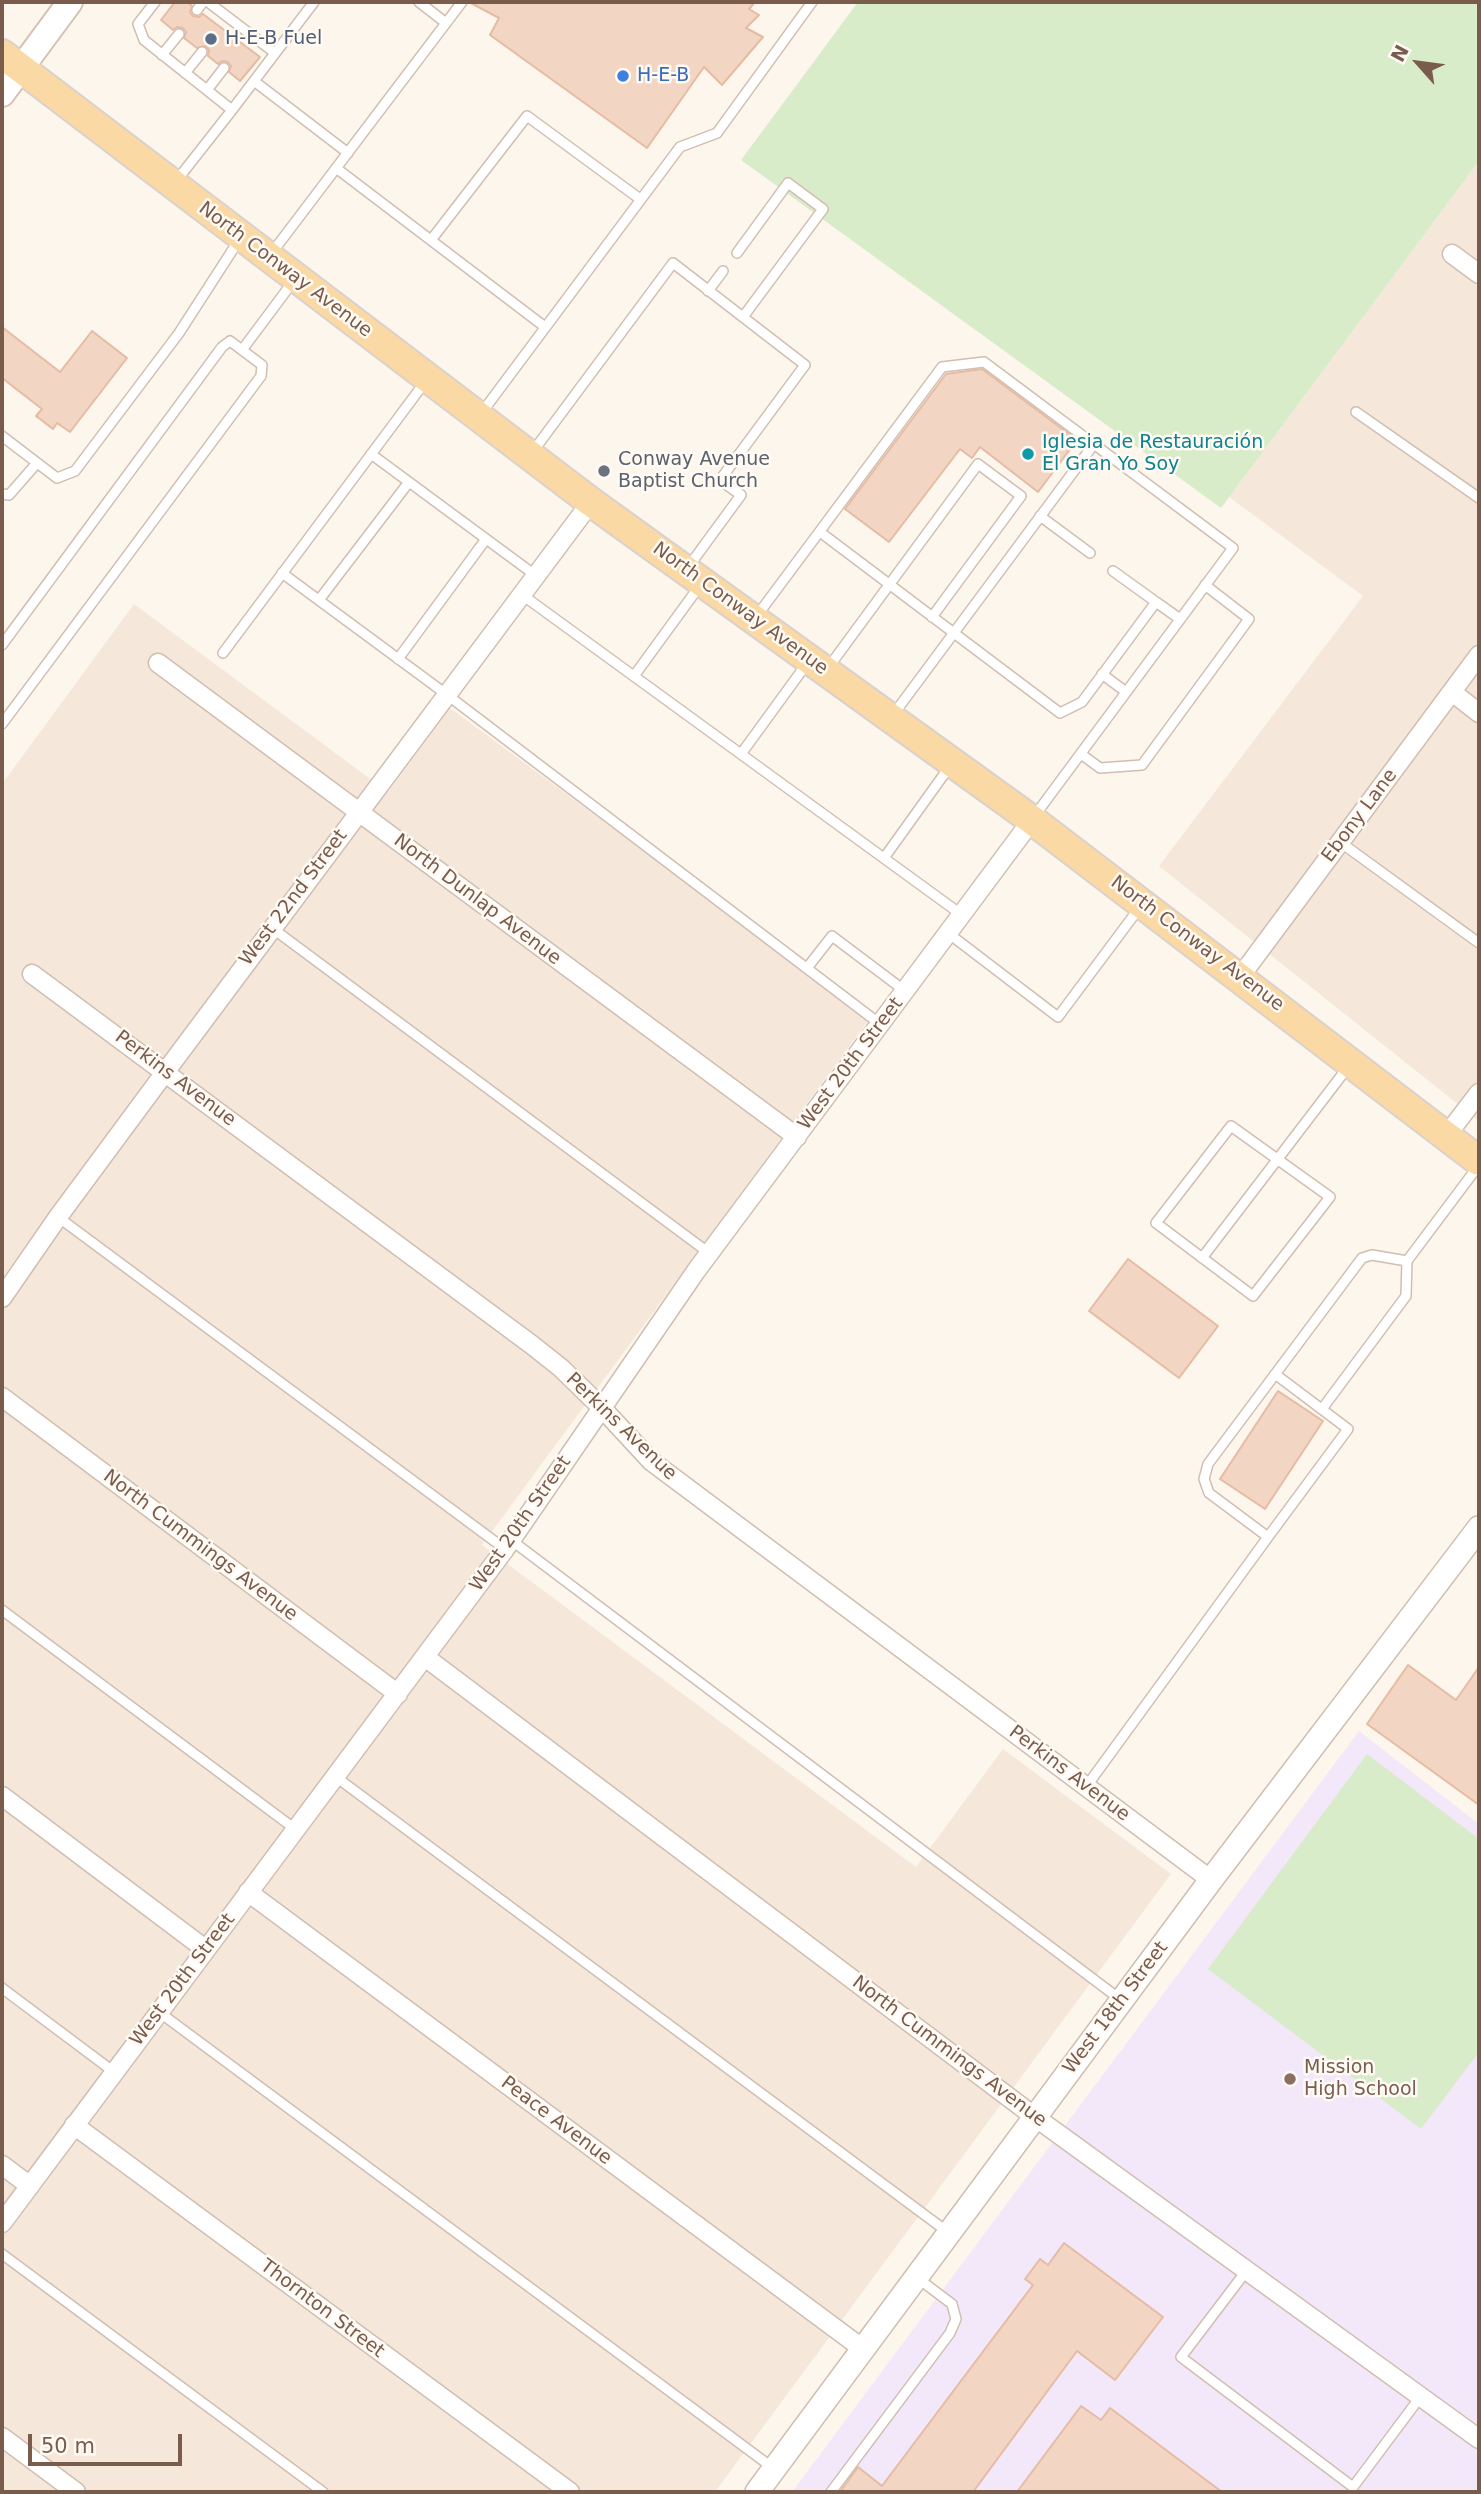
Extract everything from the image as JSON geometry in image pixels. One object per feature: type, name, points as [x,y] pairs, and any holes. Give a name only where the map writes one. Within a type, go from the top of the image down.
[{"type":"main road","points":[[2,94],[11,61],[70,2]]},
{"type":"main road","name":"North Conway Avenue","points":[[11,61],[591,502],[1032,820],[1478,1158]]},
{"type":"street","points":[[1452,254],[1479,274]]},
{"type":"street","name":"West 22nd Street","points":[[2,1298],[166,1071],[591,502]]},
{"type":"street","name":"Ebony Lane","points":[[1240,977],[1479,655]]},
{"type":"street","name":"North Dunlap Avenue","points":[[158,663],[797,1137]]},
{"type":"street","points":[[1452,692],[1479,713]]},
{"type":"street","name":"West 20th Street","points":[[2,2223],[508,1545],[660,1320],[1032,820]]},
{"type":"street","name":"Perkins Avenue","points":[[32,974],[532,1345],[561,1368],[660,1468],[1211,1880]]},
{"type":"street","points":[[1447,1136],[1479,1093]]},
{"type":"street","name":"North Cummings Avenue","points":[[2,1397],[398,1694]]},
{"type":"street","name":"West 18th Street","points":[[757,2492],[1211,1880],[1479,1528]]},
{"type":"street","name":"North Cummings Avenue","points":[[425,1657],[1035,2117],[1479,2439]]},
{"type":"street","points":[[2,1796],[205,1949]]},
{"type":"street","name":"Peace Avenue","points":[[248,1892],[863,2349]]},
{"type":"street","name":"Thornton Street","points":[[75,2125],[570,2492]]},
{"type":"street","points":[[2,2165],[30,2186]]},
{"type":"street","points":[[2,2437],[76,2492]]},
{"type":"lane","points":[[155,2],[138,24],[144,40],[232,110]]},
{"type":"lane","points":[[174,184],[314,2]]},
{"type":"lane","points":[[419,2],[446,23]]},
{"type":"lane","points":[[269,257],[462,2]]},
{"type":"lane","points":[[479,416],[680,146],[717,133],[812,2]]},
{"type":"lane","points":[[203,5],[228,18],[275,53]]},
{"type":"lane","points":[[221,27],[228,18]]},
{"type":"lane","points":[[242,43],[249,33]]},
{"type":"lane","points":[[162,55],[179,34]]},
{"type":"lane","points":[[185,73],[202,52]]},
{"type":"lane","points":[[206,90],[224,68]]},
{"type":"lane","points":[[254,81],[348,153]]},
{"type":"lane","points":[[431,240],[527,116],[640,200]]},
{"type":"lane","points":[[336,168],[545,327]]},
{"type":"lane","points":[[737,253],[788,183],[823,209],[743,317]]},
{"type":"lane","points":[[2,436],[57,478],[75,471],[179,333],[242,236]]},
{"type":"lane","points":[[530,455],[673,263],[805,365],[720,480],[741,495],[634,676]]},
{"type":"lane","points":[[708,290],[723,271]]},
{"type":"lane","points":[[242,350],[296,278]]},
{"type":"lane","points":[[2,645],[222,347],[230,341],[261,365],[261,376],[2,724]]},
{"type":"lane","points":[[754,620],[942,367],[984,362],[1233,548],[1032,820]]},
{"type":"lane","points":[[223,653],[428,378]]},
{"type":"lane","points":[[1356,412],[1479,498]]},
{"type":"lane","points":[[890,718],[1094,444]]},
{"type":"lane","points":[[371,454],[535,575]]},
{"type":"lane","points":[[2,494],[9,495],[37,463]]},
{"type":"lane","points":[[741,754],[890,585],[978,464],[1021,496],[932,617]]},
{"type":"lane","points":[[319,600],[409,482]]},
{"type":"lane","points":[[1040,516],[1090,553]]},
{"type":"lane","points":[[820,532],[1060,713],[1082,702],[1156,602]]},
{"type":"lane","points":[[398,659],[486,539]]},
{"type":"lane","points":[[1113,570],[1180,619]]},
{"type":"lane","points":[[282,573],[446,694],[880,1024]]},
{"type":"lane","points":[[1081,754],[1100,768],[1142,765],[1249,620],[1205,585]]},
{"type":"lane","points":[[522,594],[962,915]]},
{"type":"lane","points":[[1102,674],[1126,692]]},
{"type":"lane","points":[[884,858],[953,763]]},
{"type":"lane","points":[[1340,842],[1479,943]]},
{"type":"lane","points":[[948,933],[1058,1017],[1143,903]]},
{"type":"lane","points":[[272,928],[709,1253]]},
{"type":"lane","points":[[807,968],[832,936],[905,990]]},
{"type":"lane","points":[[1202,1258],[1351,1062]]},
{"type":"lane","points":[[1231,1126],[1330,1197],[1253,1296],[1202,1258],[1156,1223],[1231,1126]]},
{"type":"lane","points":[[1322,1409],[1406,1296],[1407,1261],[1478,1158]]},
{"type":"lane","points":[[58,1217],[508,1545],[1122,2001]]},
{"type":"lane","points":[[1268,1537],[1209,1493],[1204,1479],[1208,1464],[1362,1258],[1372,1255],[1407,1261]]},
{"type":"lane","points":[[1086,1787],[1348,1429],[1275,1374]]},
{"type":"lane","points":[[2,1610],[295,1829]]},
{"type":"lane","points":[[336,1777],[949,2233]]},
{"type":"lane","points":[[2,1988],[114,2072]]},
{"type":"lane","points":[[159,2012],[775,2469]]},
{"type":"lane","points":[[2,2254],[323,2492]]},
{"type":"lane","points":[[1247,2270],[1181,2357],[1353,2487],[1421,2396]]},
{"type":"lane","points":[[831,2492],[950,2333],[956,2319],[952,2304],[916,2277]]},
{"type":"shaded area","points":[[1479,161],[1479,1121],[1159,866],[1363,596],[1229,497]]},
{"type":"shaded area","points":[[134,604],[388,792],[450,708],[870,1018],[482,1545],[916,1867],[1003,1749],[1171,1874],[715,2492],[2,2492],[2,784]]},
{"type":"shaded area","name":"Mission High School","points":[[1359,1731],[1479,1824],[1479,2492],[792,2492]]},
{"type":"green space","points":[[858,2],[1479,2],[1479,161],[1221,508],[741,160]]},
{"type":"green space","points":[[1367,1754],[1479,1839],[1479,2052],[1421,2129],[1208,1969]]},
{"type":"building","name":"H-E-B Fuel","points":[[175,2],[187,2],[192,6],[190,12],[193,16],[199,17],[203,14],[260,57],[240,81],[229,72],[231,66],[228,62],[222,61],[218,64],[208,56],[209,50],[206,46],[197,48],[184,38],[186,32],[183,28],[177,27],[173,30],[161,20]]},
{"type":"building","name":"H-E-B","points":[[469,2],[755,2],[749,9],[759,15],[746,28],[763,37],[722,85],[704,67],[647,148],[490,35],[499,18]]},
{"type":"building","points":[[2,327],[60,372],[92,331],[127,358],[70,432],[57,423],[53,429],[36,416],[42,409],[2,378]]},
{"type":"building","name":"Iglesia de Restauración El Gran Yo Soy","points":[[982,369],[1077,440],[1038,492],[980,447],[972,458],[960,449],[889,542],[845,509],[946,374]]},
{"type":"building","points":[[1128,1259],[1218,1326],[1179,1378],[1089,1311]]},
{"type":"building","points":[[1278,1391],[1323,1421],[1265,1509],[1220,1479]]},
{"type":"building","points":[[1408,1665],[1456,1700],[1479,1667],[1479,1805],[1367,1724]]},
{"type":"building","points":[[1064,2243],[1163,2317],[1115,2380],[1077,2351],[973,2492],[840,2492],[858,2467],[882,2486],[1033,2285],[1025,2279],[1040,2259],[1048,2265]]},
{"type":"building","points":[[1081,2406],[1101,2420],[1110,2408],[1222,2492],[1017,2492]]},
{"type":"place","name":"H-E-B Fuel","points":[[211,39]]},
{"type":"place","name":"H-E-B","points":[[623,76]]},
{"type":"place","name":"Iglesia de Restauración El Gran Yo Soy","points":[[1028,454]]},
{"type":"place","name":"Conway Avenue Baptist Church","points":[[604,471]]},
{"type":"place","name":"Mission High School","points":[[1290,2079]]}]
